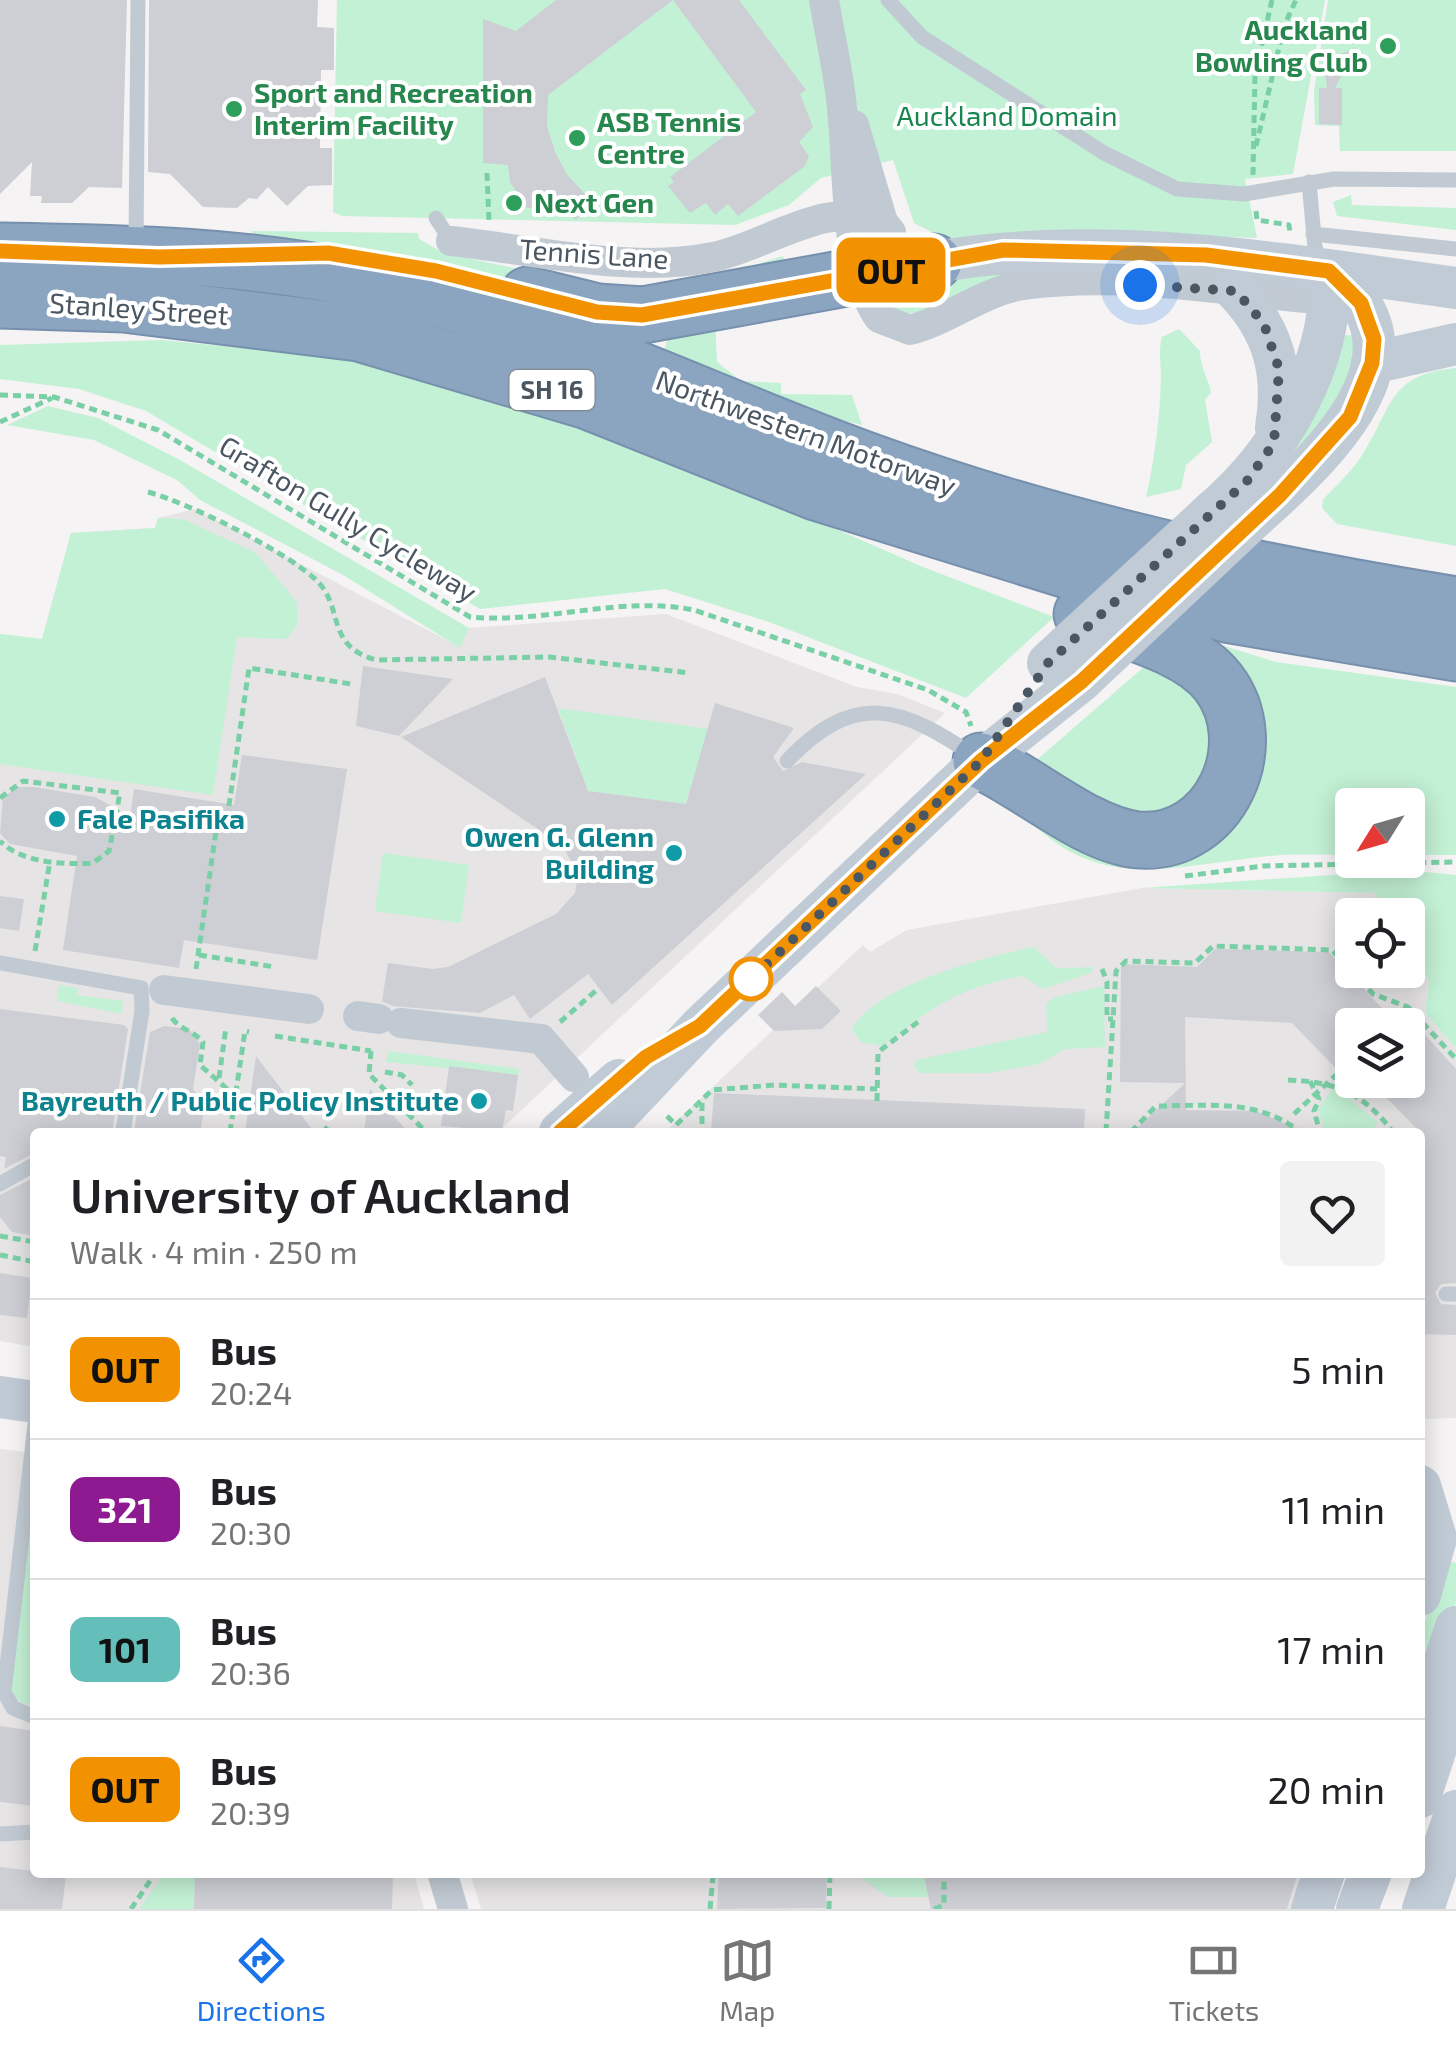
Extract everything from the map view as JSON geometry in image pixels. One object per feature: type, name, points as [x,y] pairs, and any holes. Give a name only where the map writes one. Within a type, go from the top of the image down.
[{"type":"highway","name":"Stanley Street","points":[[0,251],[147,256]]},
{"type":"highway","points":[[147,256],[328,253],[436,271],[597,312],[642,315],[934,262]]},
{"type":"highway","name":"Northwestern Motorway","points":[[147,256],[301,269],[433,297],[598,353],[873,463],[1073,526],[1322,584],[1456,604]]},
{"type":"highway","name":"Stanley Street","points":[[0,300],[124,304],[278,320]]},
{"type":"highway","points":[[0,330],[278,320]]},
{"type":"highway","name":"Northwestern Motorway","points":[[278,320],[359,333],[478,366],[588,401],[816,492],[1145,594],[1231,615],[1456,654]]},
{"type":"highway","points":[[816,492],[934,553],[1189,658],[1219,684],[1237,722],[1237,758],[1226,792],[1189,829],[1155,840],[1118,835],[974,736]]},
{"type":"main road","points":[[934,262],[1003,250],[1206,255],[1333,277],[1456,288]]},
{"type":"main road","points":[[1333,277],[1456,318]]},
{"type":"main road","points":[[605,1128],[974,736],[1065,672],[1233,515],[1334,439],[1363,391],[1372,363],[1372,326],[1333,277]]},
{"type":"main road","points":[[1233,515],[1247,481],[1274,443],[1315,361],[1333,277]]},
{"type":"main road","points":[[1236,291],[1264,324],[1279,369],[1274,443]]},
{"type":"main road","points":[[1372,363],[1456,344]]},
{"type":"main road","points":[[565,1128],[646,1057],[700,1026]]},
{"type":"main road","points":[[0,1397],[30,1401]]},
{"type":"main road","points":[[1425,1471],[1456,1473]]},
{"type":"main road","points":[[1425,1502],[1436,1538],[1425,1577]]},
{"type":"main road","points":[[1425,1719],[1456,1627]]},
{"type":"main road","points":[[1425,1781],[1456,1687]]},
{"type":"main road","points":[[1423,1909],[1456,1811]]},
{"type":"main road","points":[[1312,1909],[1322,1878]]},
{"type":"main road","points":[[1357,1909],[1369,1878]]},
{"type":"main road","points":[[1384,1909],[1394,1878]]},
{"type":"street","points":[[824,0],[841,94],[850,214],[862,275],[879,318],[910,330],[980,296],[1025,285],[1106,284],[1236,291],[1333,277]]},
{"type":"street","points":[[841,94],[883,222],[904,246],[934,262]]},
{"type":"street","points":[[850,214],[865,205],[874,190]]},
{"type":"street","name":"Tennis Lane","points":[[444,230],[634,261],[680,261],[717,256],[792,228],[850,214],[883,222]]},
{"type":"street","points":[[164,990],[309,1010]]},
{"type":"street","points":[[378,1019],[540,1038],[574,1077]]},
{"type":"street","points":[[444,1878],[453,1909]]},
{"type":"lane","points":[[138,0],[147,256]]},
{"type":"lane","points":[[888,0],[922,37],[1104,153],[1177,188],[1254,193],[1334,179],[1456,180]]},
{"type":"lane","points":[[1308,182],[1333,277],[1456,249]]},
{"type":"lane","points":[[786,761],[808,738],[833,724],[888,712],[974,736]]},
{"type":"lane","points":[[0,964],[164,990]]},
{"type":"lane","points":[[124,1128],[143,996],[164,990]]},
{"type":"lane","points":[[0,1184],[30,1167]]},
{"type":"lane","points":[[30,1467],[4,1692],[12,1708],[30,1715]]},
{"type":"lane","points":[[0,1834],[30,1832]]},
{"type":"path","points":[[1272,0],[1255,74],[1254,193],[1257,220],[1289,225],[1293,245]]},
{"type":"path","points":[[1255,148],[1284,26],[1296,0]]},
{"type":"path","points":[[487,173],[489,224]]},
{"type":"path","name":"Grafton Gully Cycleway","points":[[0,394],[54,397],[158,430],[470,617],[504,620],[661,603],[736,624],[928,690],[974,736]]},
{"type":"path","points":[[0,422],[54,397]]},
{"type":"path","points":[[148,492],[186,502],[314,577],[330,600],[346,644],[360,655],[376,660],[549,657],[690,674]]},
{"type":"path","points":[[164,990],[198,955],[218,817],[229,820],[249,668],[351,684]]},
{"type":"path","points":[[0,798],[23,781],[120,793],[109,851],[94,863],[50,861],[8,850],[0,842]]},
{"type":"path","points":[[35,948],[50,861]]},
{"type":"path","points":[[1106,1128],[1116,971],[1126,962],[1194,963],[1213,946],[1332,950],[1374,994],[1408,1007],[1456,1058]]},
{"type":"path","points":[[198,955],[275,967]]},
{"type":"path","points":[[1102,970],[1108,982],[1107,1019],[1113,1020]]},
{"type":"path","points":[[540,1038],[599,988]]},
{"type":"path","points":[[378,1019],[369,1074],[422,1128]]},
{"type":"path","points":[[219,1078],[226,1021]]},
{"type":"path","points":[[877,1101],[878,1052],[918,1022]]},
{"type":"path","points":[[192,1029],[202,1042],[200,1066],[219,1078],[235,1096]]},
{"type":"path","points":[[231,1128],[244,1031],[371,1051]]},
{"type":"path","points":[[385,1072],[402,1075],[412,1084]]},
{"type":"path","points":[[1286,1121],[1335,1076]]},
{"type":"path","points":[[1288,1080],[1334,1083],[1377,1112],[1390,1128]]},
{"type":"path","points":[[1310,1081],[1319,1099],[1314,1111],[1319,1128]]},
{"type":"path","points":[[667,1116],[676,1125],[712,1090],[775,1085],[877,1089]]},
{"type":"path","points":[[702,1101],[702,1124]]},
{"type":"path","points":[[1135,1128],[1156,1106],[1256,1106],[1295,1128]]},
{"type":"path","points":[[0,1236],[30,1241]]},
{"type":"path","points":[[0,1256],[30,1261]]},
{"type":"path","points":[[131,1909],[152,1878]]},
{"type":"path","points":[[710,1909],[713,1878]]},
{"type":"path","points":[[829,1909],[830,1878]]},
{"type":"path","points":[[934,1909],[944,1905],[944,1878]]},
{"type":"shaded area","points":[[195,509],[460,647],[469,628],[666,614],[857,687],[897,694],[945,713],[502,1128],[30,1128],[30,1346],[0,1341],[0,634],[42,639],[71,533],[155,528],[158,518]]},
{"type":"shaded area","points":[[1142,888],[1376,893],[1379,898],[1335,898],[1335,988],[1425,988],[1425,974],[1429,981],[1425,1013],[1456,1048],[1456,1418],[1425,1419],[1425,1128],[669,1128],[863,945],[870,952],[907,930]]},
{"type":"shaded area","points":[[0,1449],[30,1452],[30,1878],[415,1878],[424,1909],[0,1909]]},
{"type":"shaded area","points":[[472,1878],[1313,1878],[1302,1909],[481,1909]]},
{"type":"green space","name":"Auckland Domain","points":[[337,0],[1325,0],[1293,174],[1245,179],[1257,238],[1042,231],[945,239],[914,223],[893,160],[821,178],[789,205],[735,225],[342,216],[333,212]]},
{"type":"green space","name":"Auckland Bowling Club","points":[[1328,0],[1456,0],[1456,151],[1340,151],[1339,126],[1315,125],[1314,92]]},
{"type":"green space","points":[[1351,195],[1352,205],[1456,208],[1456,230],[1337,216],[1333,202]]},
{"type":"green space","points":[[252,231],[418,233],[419,239],[444,253],[601,287],[642,289],[703,282],[783,256],[787,270],[690,295],[615,300],[576,296],[378,251],[255,245]]},
{"type":"green space","points":[[1018,267],[935,309],[918,313],[885,307],[884,281]]},
{"type":"green space","points":[[715,321],[717,362],[741,381],[781,383],[781,394],[852,395],[862,425],[808,412],[664,351],[670,330]]},
{"type":"green space","points":[[1179,329],[1200,351],[1211,393],[1205,400],[1212,442],[1186,465],[1181,489],[1146,497],[1158,422],[1161,342],[1162,337]]},
{"type":"green space","points":[[1342,335],[1358,335],[1360,355],[1354,376],[1326,418],[1258,486]]},
{"type":"green space","points":[[161,340],[356,359],[494,392],[700,470],[923,567],[1054,617],[966,698],[769,622],[665,589],[480,609],[146,411],[79,389],[0,379],[0,345]]},
{"type":"green space","points":[[1456,368],[1456,546],[1337,524],[1322,508],[1323,500],[1360,459],[1396,395],[1417,377]]},
{"type":"green space","points":[[48,406],[98,418],[180,460],[469,628],[460,648],[343,575],[200,500],[177,480],[94,440],[7,425]]},
{"type":"green space","points":[[158,518],[183,519],[256,553],[297,602],[297,625],[287,639],[237,637],[213,795],[0,764],[0,634],[42,639],[71,533],[155,528]]},
{"type":"green space","points":[[1195,637],[1276,662],[1456,687],[1456,855],[1425,855],[1425,788],[1335,788],[1335,855],[1271,856],[1149,869],[1089,860],[1060,846],[1032,823],[1003,790],[1104,845],[1226,818]]},
{"type":"green space","points":[[1153,659],[1201,690],[1222,734],[1194,803],[1127,823],[1031,765]]},
{"type":"green space","points":[[558,708],[709,729],[685,804],[588,791]]},
{"type":"green space","points":[[383,853],[469,865],[461,923],[375,911]]},
{"type":"green space","points":[[1425,872],[1456,875],[1456,1048],[1425,1013],[1429,981],[1425,974],[1425,898],[1378,898],[1375,893],[1142,888],[1335,875],[1335,878],[1425,878]]},
{"type":"green space","points":[[1034,947],[1056,968],[1093,967],[1091,973],[1043,989],[1023,976],[983,985],[932,1010],[883,1046],[861,1042],[852,1030],[864,1014],[907,986],[962,965]]},
{"type":"green space","points":[[59,985],[78,988],[77,995],[123,1001],[122,1014],[57,1001]]},
{"type":"green space","points":[[1104,986],[1105,1047],[1065,1049],[1039,1064],[988,1073],[920,1073],[914,1066],[916,1060],[1047,1032],[1046,1004],[1055,997]]},
{"type":"green space","points":[[388,1051],[519,1069],[518,1075],[386,1062]]},
{"type":"green space","points":[[1334,1087],[1335,1098],[1348,1098],[1378,1122],[1374,1128],[1325,1128],[1318,1110]]},
{"type":"green space","points":[[29,1531],[30,1704],[20,1702],[9,1690]]},
{"type":"green space","points":[[1447,1560],[1456,1563],[1456,1602],[1425,1699],[1425,1621]]},
{"type":"green space","points":[[161,1878],[195,1878],[194,1909],[139,1909]]},
{"type":"green space","points":[[861,1878],[924,1878],[928,1897],[888,1897]]},
{"type":"building","points":[[0,0],[127,0],[122,188],[89,187],[72,203],[41,203],[42,196],[30,196],[32,162],[0,194]]},
{"type":"building","name":"Sport and Recreation Interim Facility","points":[[149,0],[318,0],[317,27],[334,28],[334,70],[321,70],[320,148],[332,148],[332,185],[308,186],[287,206],[268,187],[257,199],[249,198],[237,208],[203,207],[170,174],[148,172]]},
{"type":"building","points":[[556,0],[673,0],[548,95],[547,126],[555,152],[568,176],[593,202],[576,220],[568,212],[544,214],[538,208],[527,208],[510,182],[508,165],[483,163],[483,19],[516,31]]},
{"type":"building","points":[[673,0],[739,0],[806,90],[800,94],[813,127],[799,142],[809,156],[805,166],[738,216],[728,204],[715,215],[706,203],[690,213],[668,186],[674,182],[670,177],[756,112]]},
{"type":"building","points":[[1356,49],[1335,88],[1342,88],[1342,125],[1319,124],[1319,88],[1327,88],[1324,59]]},
{"type":"building","points":[[363,666],[453,679],[399,736],[356,726]]},
{"type":"building","name":"Owen G. Glenn Building","points":[[545,677],[588,791],[686,804],[715,703],[794,728],[773,757],[783,771],[802,762],[866,774],[612,1005],[588,974],[530,1019],[514,995],[480,1013],[392,1006],[382,1001],[388,963],[432,969],[448,967],[556,914],[575,893],[578,875],[563,846],[401,737]]},
{"type":"building","points":[[242,755],[347,769],[317,960],[184,940],[179,968],[63,950],[77,856],[10,844],[0,833],[3,797],[18,787],[34,787],[95,797],[130,816],[134,789],[234,805]]},
{"type":"building","points":[[0,896],[24,899],[19,931],[0,928]]},
{"type":"building","points":[[1215,949],[1329,952],[1335,958],[1335,988],[1363,988],[1382,1008],[1335,1008],[1335,1067],[1292,1023],[1185,1017],[1186,1110],[1256,1111],[1296,1128],[1137,1128],[1185,1083],[1120,1082],[1121,964],[1197,967]]},
{"type":"building","points":[[816,986],[841,1011],[822,1029],[774,1031],[758,1015],[782,992],[795,1006]]},
{"type":"building","points":[[0,1009],[124,1025],[128,1029],[113,1128],[30,1128],[30,1156],[4,1169],[6,1157],[0,1156]]},
{"type":"building","points":[[164,1026],[189,1029],[200,1044],[193,1089],[205,1106],[201,1128],[135,1128],[150,1032]]},
{"type":"building","points":[[1425,1035],[1456,1069],[1456,1283],[1441,1284],[1435,1293],[1441,1304],[1456,1305],[1456,1335],[1425,1334],[1425,1128],[1416,1128],[1387,1098],[1425,1098]]},
{"type":"building","points":[[256,1056],[311,1128],[246,1128]]},
{"type":"building","name":"Bayreuth / Public Policy Institute","points":[[449,1066],[518,1075],[513,1111],[506,1110],[503,1128],[441,1126]]},
{"type":"building","points":[[370,1089],[404,1128],[365,1128]]},
{"type":"building","points":[[714,1093],[1085,1109],[1084,1128],[711,1128]]},
{"type":"building","points":[[30,1180],[30,1235],[12,1232],[0,1217],[0,1195]]},
{"type":"building","points":[[0,1273],[30,1278],[27,1318],[0,1315]]},
{"type":"building","points":[[0,1726],[30,1730],[30,1805],[0,1802]]},
{"type":"building","points":[[0,1867],[30,1871],[30,1878],[66,1878],[62,1909],[0,1909]]},
{"type":"building","points":[[195,1878],[393,1878],[392,1909],[194,1909]]},
{"type":"building","points":[[719,1878],[827,1878],[826,1908],[717,1909]]},
{"type":"building","points":[[924,1878],[1296,1878],[1287,1909],[931,1909]]},
{"type":"bus line","name":"OUT","points":[[0,251],[159,257],[328,253],[436,271],[597,312],[642,315],[1003,250],[1206,255],[1329,271],[1361,303],[1374,339],[1372,363],[1363,391],[1334,439],[1280,495],[1082,681],[981,761],[700,1026],[646,1057],[564,1128]]},
{"type":"place","name":"Auckland Bowling Club","points":[[1388,46]]},
{"type":"place","name":"Sport and Recreation Interim Facility","points":[[234,109]]},
{"type":"place","name":"ASB Tennis Centre","points":[[577,138]]},
{"type":"place","name":"Next Gen","points":[[514,203]]},
{"type":"place","name":"Fale Pasifika","points":[[57,819]]},
{"type":"place","name":"Owen G. Glenn Building","points":[[674,853]]},
{"type":"place","name":"Bayreuth / Public Policy Institute","points":[[479,1101]]},
{"type":"route","points":[[751,979],[746,984],[981,761],[1048,663],[1247,481],[1274,443],[1279,369],[1271,338],[1255,310],[1236,291],[1140,285]]}]
